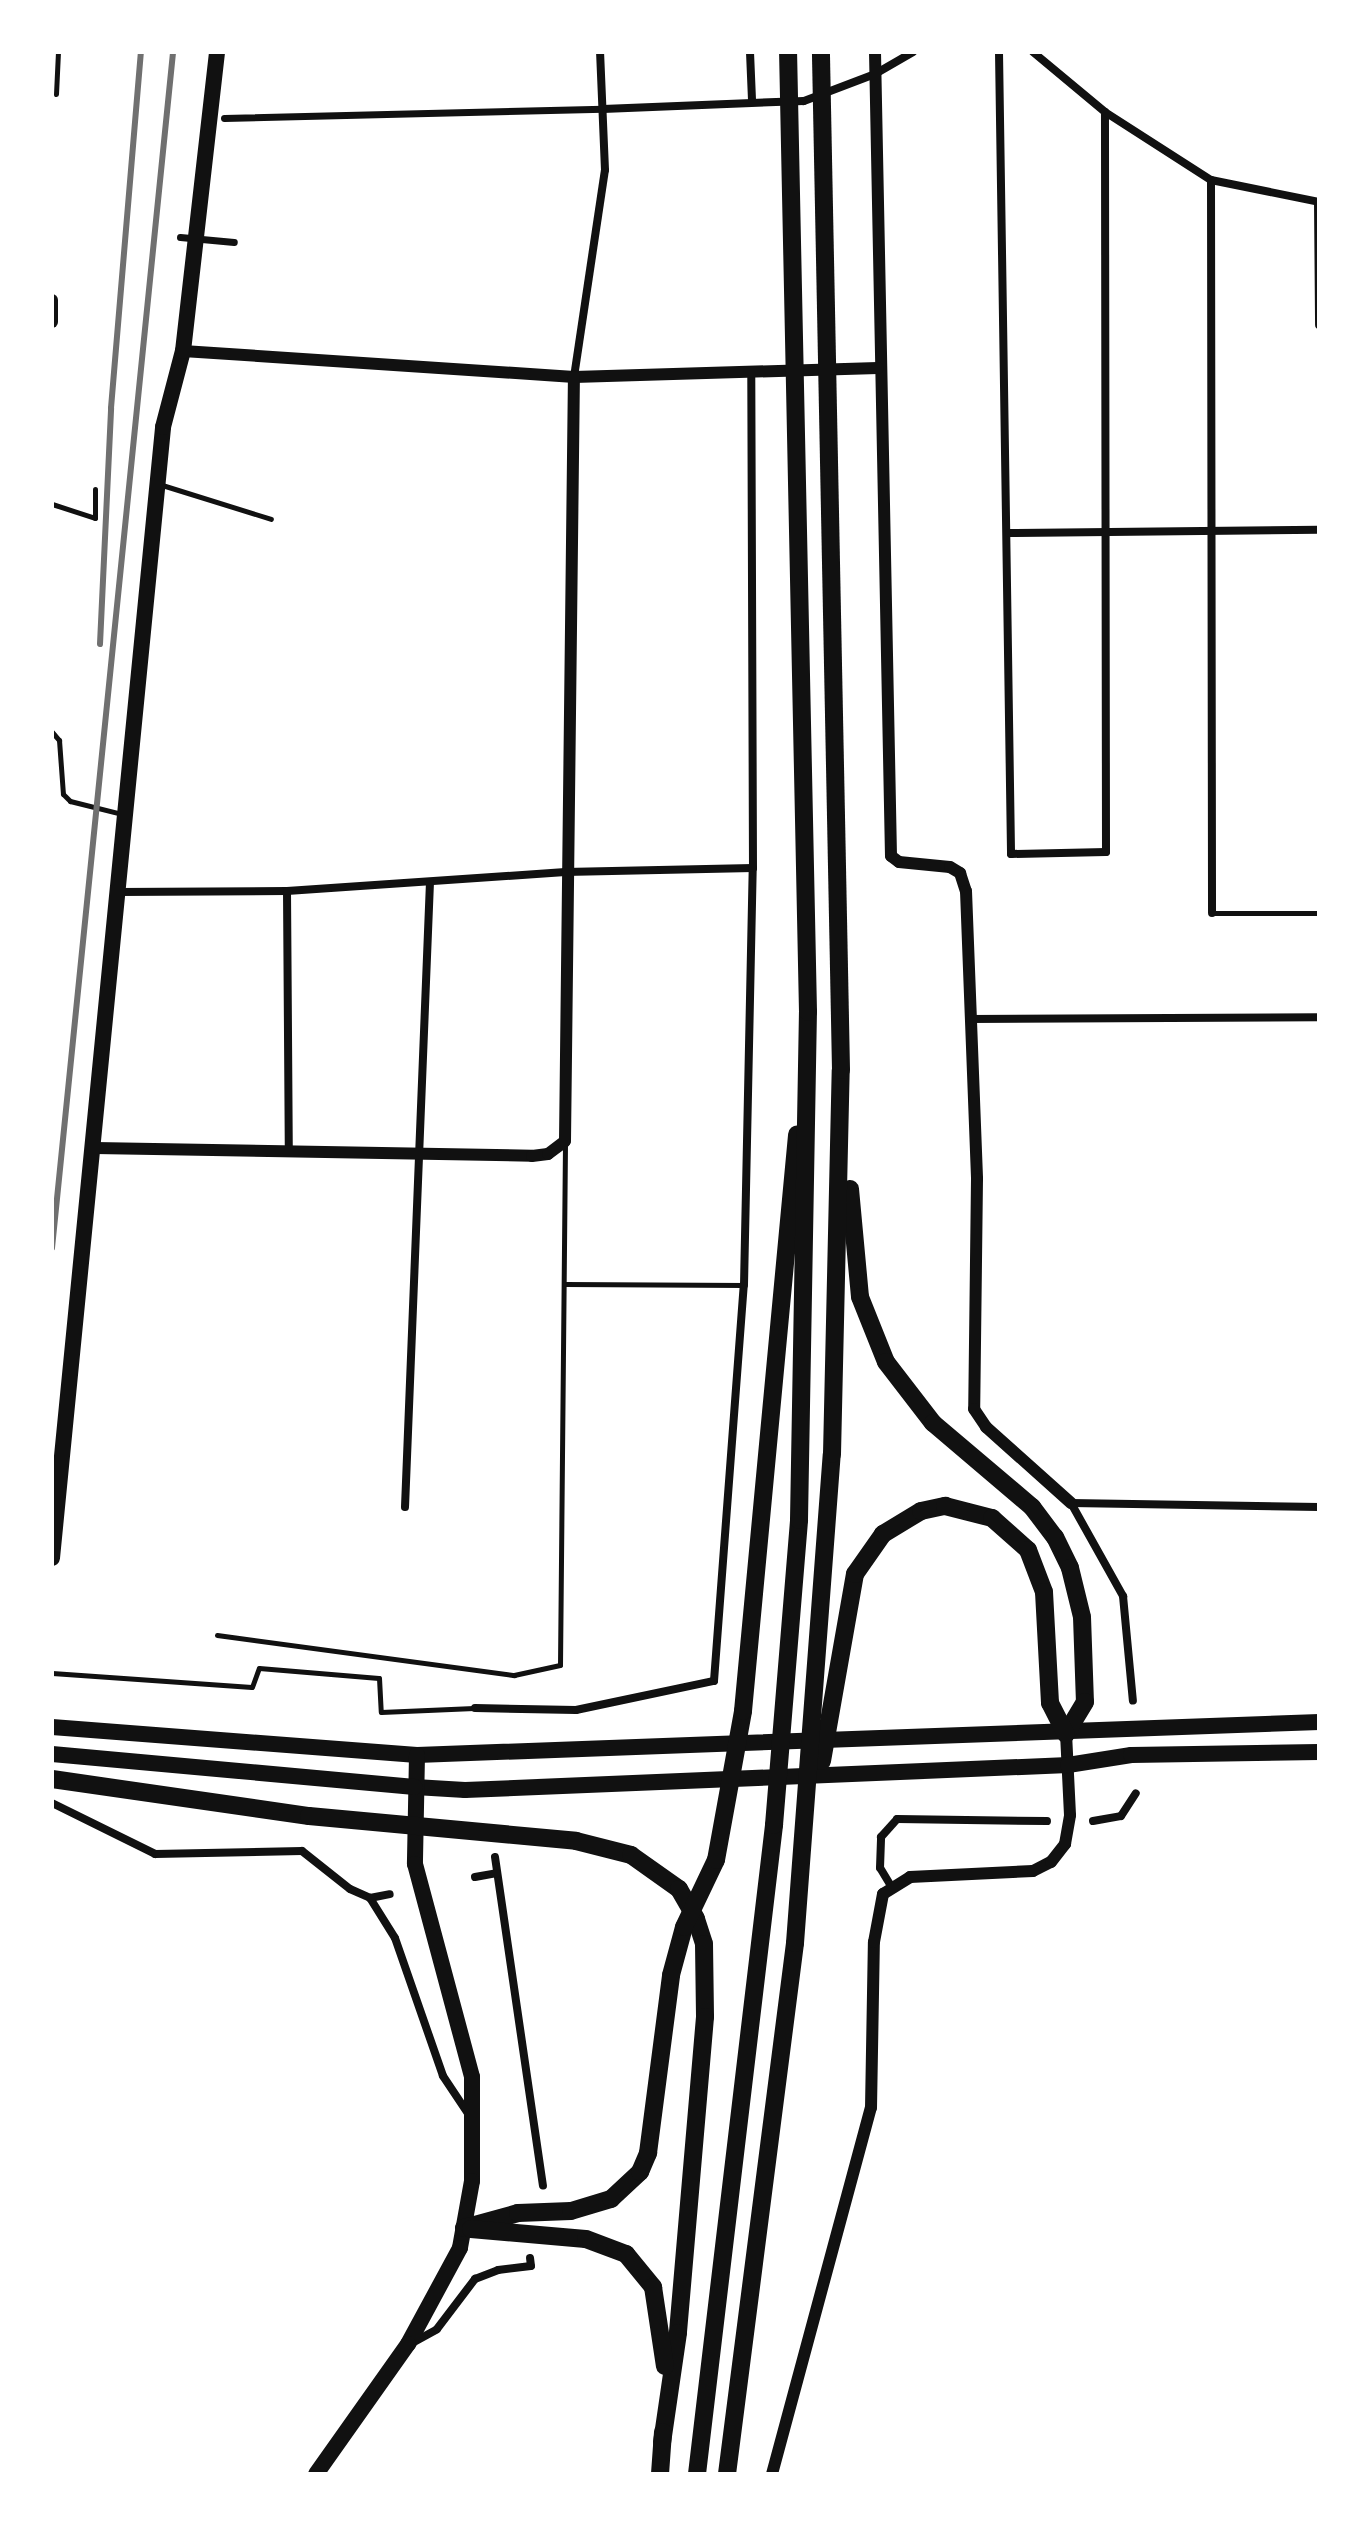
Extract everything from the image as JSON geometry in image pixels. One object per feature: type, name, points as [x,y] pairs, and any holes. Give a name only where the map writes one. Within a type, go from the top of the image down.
[{"type":"highway","points":[[697,2474],[739,2145],[790,1652],[806,1330],[808,1012],[788,52]]},
{"type":"highway","points":[[795,1943],[827,1569],[841,1070],[821,52]]},
{"type":"highway","points":[[464,2228],[518,2213],[571,2211],[611,2199],[640,2172],[648,2153],[673,1963],[716,1860],[738,1742],[785,1300],[808,1012]]},
{"type":"highway","points":[[841,1070],[855,1266],[871,1332],[908,1396],[1032,1507],[1055,1537],[1070,1568],[1082,1617],[1085,1702],[1066,1734]]},
{"type":"highway","points":[[727,2474],[795,1943],[847,1601],[867,1552],[901,1521],[945,1506],[992,1518],[1019,1540],[1037,1569],[1049,1646],[1050,1703],[1066,1734]]},
{"type":"highway","points":[[52,1779],[309,1816],[576,1841],[631,1855],[679,1889],[696,1919],[706,1977],[700,2078],[660,2474]]},
{"type":"highway","points":[[464,2228],[519,2237],[586,2239],[626,2254],[641,2268],[653,2287],[664,2338],[662,2443]]},
{"type":"main road","points":[[52,1558],[95,1148],[123,814],[163,427],[183,351],[217,52]]},
{"type":"main road","points":[[52,1727],[417,1755],[1066,1734],[1319,1722]]},
{"type":"main road","points":[[52,1754],[465,1790],[859,1771],[1068,1765],[1131,1755],[1319,1752]]},
{"type":"main road","points":[[316,2474],[408,2344],[460,2248],[464,2228],[473,2123],[472,2077],[415,1864],[417,1755]]},
{"type":"street","points":[[95,1148],[532,1156],[548,1154],[565,1141],[565,872],[574,377],[605,170],[600,52]]},
{"type":"street","points":[[750,52],[752,100]]},
{"type":"street","points":[[875,52],[878,368],[891,856],[960,873],[966,891],[977,1179],[974,1409],[986,1427],[1071,1503],[1123,1596],[1133,1701]]},
{"type":"street","points":[[224,118],[603,109],[752,100],[804,101],[875,74],[913,52]]},
{"type":"street","points":[[999,52],[1009,533],[1011,854],[1106,852],[1105,112]]},
{"type":"street","points":[[1033,52],[1105,112],[1211,180],[1318,202],[1319,325]]},
{"type":"street","points":[[1211,180],[1215,531],[1212,913]]},
{"type":"street","points":[[180,237],[234,242]]},
{"type":"street","points":[[52,300],[52,322]]},
{"type":"street","points":[[183,351],[574,377],[878,368]]},
{"type":"street","points":[[475,1708],[576,1710],[714,1681],[744,1285],[753,868],[751,374]]},
{"type":"street","points":[[1009,533],[1319,530]]},
{"type":"street","points":[[116,892],[287,891],[565,872],[753,868]]},
{"type":"street","points":[[405,1507],[430,883]]},
{"type":"street","points":[[287,891],[289,1152]]},
{"type":"street","points":[[969,1019],[1319,1017]]},
{"type":"street","points":[[1071,1503],[1319,1507]]},
{"type":"street","points":[[772,2474],[871,2108],[877,1913],[891,1886],[910,1877],[1044,1867],[1065,1844],[1070,1815],[1066,1734]]},
{"type":"street","points":[[1093,1821],[1121,1816],[1136,1793]]},
{"type":"street","points":[[52,1803],[155,1854],[302,1851],[350,1889],[370,1898],[395,1938],[443,2076],[473,2123]]},
{"type":"street","points":[[891,1886],[880,1868],[881,1837],[897,1819],[1047,1821]]},
{"type":"street","points":[[495,1857],[543,2186]]},
{"type":"street","points":[[475,1877],[497,1873]]},
{"type":"street","points":[[370,1898],[390,1894]]},
{"type":"street","points":[[408,2344],[437,2329],[475,2279],[531,2266],[530,2258]]},
{"type":"lane","points":[[56,94],[58,52]]},
{"type":"lane","points":[[157,484],[271,519]]},
{"type":"lane","points":[[52,504],[95,518],[95,489]]},
{"type":"lane","points":[[52,732],[59,740],[63,794],[70,801],[123,814]]},
{"type":"lane","points":[[1212,913],[1319,913]]},
{"type":"lane","points":[[217,1635],[514,1675],[560,1665],[565,1141]]},
{"type":"lane","points":[[565,1284],[744,1285]]},
{"type":"lane","points":[[52,1673],[252,1687],[259,1668],[274,1669],[379,1678],[381,1712],[475,1708]]},
{"type":"railway","points":[[100,644],[111,408],[141,52]]},
{"type":"railway","points":[[52,1248],[173,52]]}]
